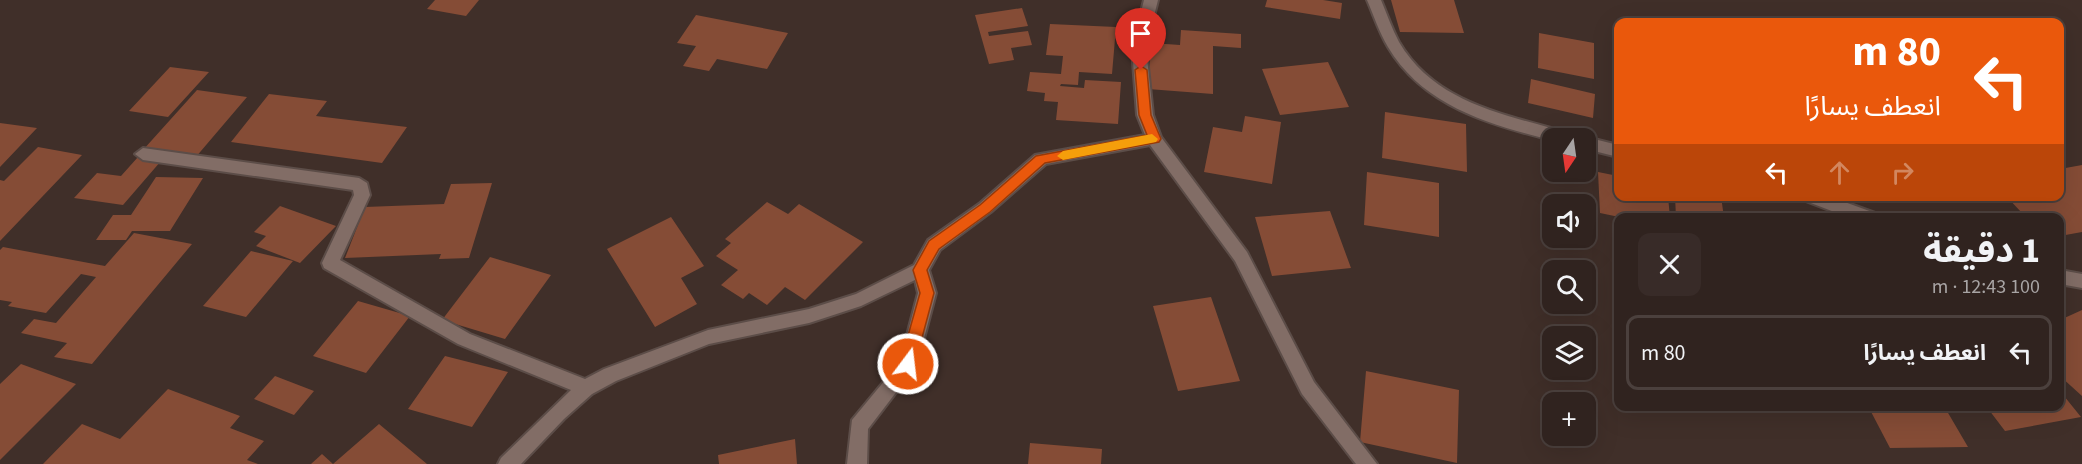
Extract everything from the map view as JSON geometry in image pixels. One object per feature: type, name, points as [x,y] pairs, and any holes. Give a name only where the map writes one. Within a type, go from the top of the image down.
[{"type":"street","points":[[1151,0],[1139,48],[1145,115],[1154,139],[1241,257],[1308,388],[1367,464]]},
{"type":"street","points":[[1374,0],[1396,50],[1427,86],[1468,110],[1542,131]]},
{"type":"street","points":[[508,464],[557,413],[586,388],[610,375],[708,337],[809,316],[861,299],[920,270],[934,245],[985,208],[1041,159],[1154,139]]},
{"type":"street","points":[[1596,144],[1614,149]]},
{"type":"street","points":[[143,154],[353,182],[361,187],[362,195],[330,263],[464,339],[586,388]]},
{"type":"street","points":[[1823,201],[1855,213]]},
{"type":"street","points":[[857,464],[859,426],[908,364],[927,293],[920,270]]},
{"type":"street","points":[[2064,278],[2082,281]]},
{"type":"building","points":[[435,0],[479,0],[466,16],[427,9]]},
{"type":"building","points":[[1267,0],[1323,0],[1342,3],[1340,19],[1265,7]]},
{"type":"building","points":[[1391,0],[1454,0],[1464,33],[1400,32]]},
{"type":"building","points":[[1022,8],[1028,26],[988,32],[989,36],[1028,31],[1032,45],[1011,48],[1014,60],[989,64],[975,15]]},
{"type":"building","points":[[696,15],[788,33],[767,69],[717,59],[709,71],[683,66],[696,46],[677,43]]},
{"type":"building","points":[[1050,24],[1116,27],[1112,74],[1079,72],[1078,85],[1061,84],[1060,86],[1084,88],[1085,80],[1121,82],[1118,124],[1056,120],[1058,102],[1044,101],[1045,93],[1027,91],[1030,72],[1061,74],[1063,56],[1046,55]]},
{"type":"building","points":[[1181,30],[1241,34],[1241,48],[1213,46],[1213,94],[1148,89],[1151,43],[1180,45]]},
{"type":"building","points":[[1539,33],[1594,43],[1594,79],[1538,68]]},
{"type":"building","points":[[1328,62],[1349,107],[1280,115],[1262,69]]},
{"type":"building","points":[[170,67],[209,72],[168,117],[129,111]]},
{"type":"building","points":[[1531,79],[1595,94],[1593,118],[1528,103]]},
{"type":"building","points":[[197,90],[247,97],[195,158],[143,150]]},
{"type":"building","points":[[269,94],[327,101],[316,116],[407,127],[382,163],[231,142]]},
{"type":"building","points":[[1385,112],[1466,124],[1467,172],[1382,158]]},
{"type":"building","points":[[1245,116],[1281,122],[1272,184],[1204,172],[1213,127],[1242,132]]},
{"type":"building","points":[[0,123],[37,128],[0,167]]},
{"type":"building","points":[[38,147],[82,155],[0,241],[0,180],[4,181]]},
{"type":"building","points":[[138,157],[161,161],[123,205],[74,198],[97,173],[121,176]]},
{"type":"building","points":[[2082,165],[2082,232],[2064,235],[2064,213],[2022,213],[2011,201],[2064,201],[2064,168]]},
{"type":"building","points":[[1367,172],[1439,183],[1439,237],[1364,225]]},
{"type":"building","points":[[1598,172],[1614,175],[1614,201],[1668,201],[1670,213],[1614,213],[1614,216],[1600,213]]},
{"type":"building","points":[[156,177],[203,178],[170,231],[132,231],[126,240],[96,240],[113,215],[131,215]]},
{"type":"building","points":[[492,183],[469,258],[439,259],[441,254],[345,258],[365,207],[444,204],[451,184]]},
{"type":"building","points":[[1675,201],[1722,201],[1723,213],[1676,213]]},
{"type":"building","points":[[767,202],[788,214],[799,204],[863,242],[805,300],[785,287],[767,305],[749,293],[743,299],[721,285],[738,270],[716,256],[731,243],[725,239]]},
{"type":"building","points":[[280,206],[336,226],[300,263],[256,246],[266,236],[254,232]]},
{"type":"building","points":[[1330,211],[1351,268],[1272,276],[1255,217]]},
{"type":"building","points":[[671,217],[704,266],[681,278],[697,304],[655,327],[607,249]]},
{"type":"building","points":[[134,233],[192,244],[92,364],[54,357],[67,343],[21,333],[34,319],[56,323],[96,277],[81,274],[46,313],[8,306],[12,302],[0,300],[0,250],[3,247],[105,266]]},
{"type":"building","points":[[251,251],[293,261],[246,317],[203,306]]},
{"type":"building","points":[[490,257],[551,275],[505,339],[442,320]]},
{"type":"building","points":[[1211,297],[1240,381],[1178,391],[1153,306]]},
{"type":"building","points":[[358,301],[410,316],[366,373],[313,356]]},
{"type":"building","points":[[2082,310],[2082,396],[2064,380],[2064,318]]},
{"type":"building","points":[[445,356],[508,372],[472,427],[408,409]]},
{"type":"building","points":[[21,364],[76,384],[0,460],[0,384]]},
{"type":"building","points":[[1366,371],[1459,390],[1457,463],[1360,442]]},
{"type":"building","points":[[275,376],[314,391],[294,415],[254,399]]},
{"type":"building","points":[[168,389],[240,416],[230,428],[264,441],[247,460],[258,464],[43,464],[82,424],[120,439]]},
{"type":"building","points":[[2064,396],[2081,417],[2005,431],[1990,411],[2064,411]]},
{"type":"building","points":[[1871,411],[1947,411],[1968,447],[1890,448]]},
{"type":"building","points":[[379,424],[427,464],[333,464]]},
{"type":"building","points":[[795,439],[797,464],[719,464],[718,455]]},
{"type":"building","points":[[1030,443],[1102,449],[1101,464],[1028,464]]},
{"type":"building","points":[[322,454],[333,464],[311,464]]},
{"type":"slow traffic","points":[[1063,156],[1152,139]]},
{"type":"route","points":[[908,364],[927,293],[920,270],[934,245],[985,208],[1041,159],[1154,139],[1145,115],[1141,70]]}]
